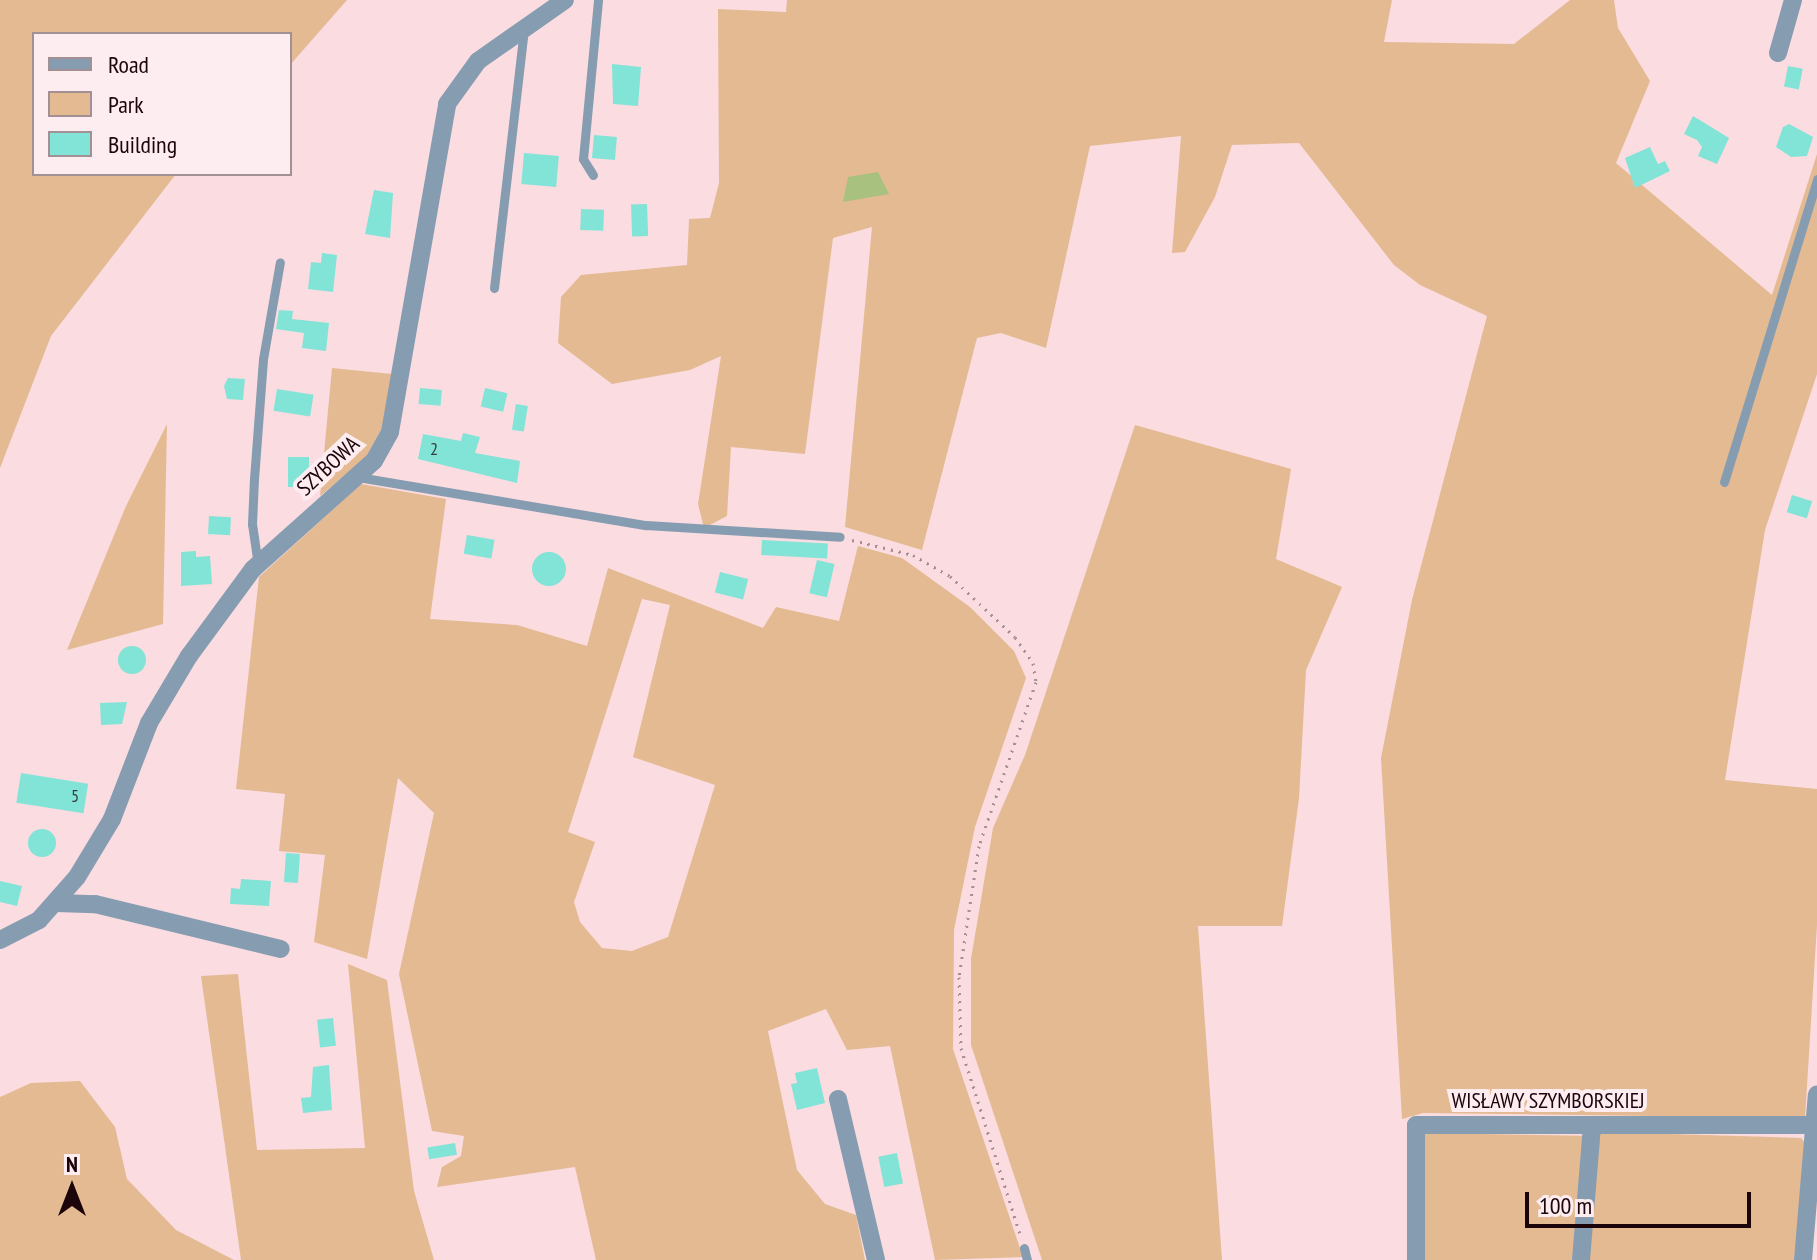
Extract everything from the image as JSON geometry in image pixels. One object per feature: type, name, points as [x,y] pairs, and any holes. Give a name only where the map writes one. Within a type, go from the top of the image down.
[{"type":"street","name":"SZYBOWA","points":[[0,940],[39,920],[57,903],[112,819],[149,723],[173,683],[258,565],[374,461],[390,432],[447,104],[478,61],[565,0]]},
{"type":"street","points":[[1778,53],[1793,0]]},
{"type":"street","points":[[57,903],[108,907],[281,949]]},
{"type":"street","points":[[1803,1260],[1817,1095]]},
{"type":"street","points":[[838,1099],[876,1260]]},
{"type":"street","name":"WISŁAWY SZYMBORSKIEJ","points":[[1416,1260],[1416,1125],[1814,1125]]},
{"type":"street","points":[[1581,1260],[1592,1125]]},
{"type":"lane","points":[[593,175],[583,159],[598,0]]},
{"type":"lane","points":[[494,288],[524,29]]},
{"type":"lane","points":[[1724,482],[1817,179]]},
{"type":"lane","points":[[258,565],[252,524],[255,464],[263,359],[280,262]]},
{"type":"lane","points":[[358,477],[646,525],[840,537]]},
{"type":"lane","points":[[1024,1248],[1027,1260]]},
{"type":"path","points":[[840,537],[913,555],[950,576],[1015,637],[1033,663],[1036,682],[979,846],[959,977],[961,1048],[1024,1248]]},
{"type":"green space","points":[[0,0],[347,0],[292,63],[292,32],[32,32],[32,176],[174,176],[51,336],[0,468]]},
{"type":"green space","points":[[787,0],[1392,0],[1384,42],[1514,44],[1570,0],[1614,0],[1618,28],[1650,81],[1616,163],[1772,295],[1817,154],[1817,374],[1765,530],[1725,780],[1817,789],[1817,925],[1805,1118],[1423,1113],[1402,1119],[1381,758],[1412,600],[1487,316],[1420,285],[1394,265],[1299,143],[1232,145],[1215,197],[1185,252],[1172,253],[1181,136],[1090,146],[1046,348],[1001,333],[977,338],[922,550],[845,527],[872,227],[833,238],[805,454],[731,447],[727,516],[704,528],[698,504],[721,356],[690,370],[612,384],[558,343],[561,297],[581,275],[687,265],[689,219],[710,218],[719,183],[718,9],[786,12]]},
{"type":"green space","points":[[332,368],[392,374],[383,426],[366,458],[320,496]]},
{"type":"green space","points":[[167,424],[163,624],[67,650],[126,506]]},
{"type":"green space","points":[[1135,425],[1291,469],[1276,559],[1342,587],[1306,670],[1299,798],[1282,926],[1198,926],[1222,1260],[1042,1260],[971,1045],[971,959],[993,828],[1025,755]]},
{"type":"green space","points":[[361,484],[446,499],[430,619],[517,625],[587,646],[608,568],[763,628],[776,607],[839,621],[858,546],[902,558],[970,607],[1014,651],[1026,678],[975,827],[954,930],[953,1049],[1023,1257],[935,1260],[890,1046],[847,1050],[826,1009],[768,1031],[797,1170],[825,1204],[856,1215],[865,1260],[596,1260],[575,1167],[437,1187],[442,1167],[461,1156],[464,1136],[432,1131],[399,974],[434,813],[398,778],[367,959],[314,942],[325,855],[279,851],[285,794],[236,789],[259,577]],"holes":[[[642,599],[670,605],[633,757],[715,785],[668,937],[632,951],[602,948],[580,922],[574,902],[595,842],[568,832]]]},
{"type":"green space","points":[[348,964],[387,980],[414,1191],[434,1260],[241,1260],[201,976],[238,974],[257,1150],[365,1148]]},
{"type":"green space","points":[[80,1081],[115,1127],[127,1179],[176,1230],[234,1260],[0,1260],[0,1097],[31,1083]]},
{"type":"green space","points":[[1602,1132],[1801,1138],[1807,1145],[1794,1260],[1587,1260],[1595,1138]]},
{"type":"green space","points":[[1423,1133],[1583,1136],[1581,1260],[1421,1260]]},
{"type":"shaded area","points":[[878,172],[889,194],[843,202],[848,177]]},
{"type":"building","points":[[612,64],[641,67],[638,106],[613,104]]},
{"type":"building","points":[[1788,66],[1803,69],[1799,89],[1784,87]]},
{"type":"building","points":[[1693,116],[1729,138],[1717,164],[1698,156],[1702,147],[1697,140],[1684,134]]},
{"type":"building","points":[[1789,124],[1813,137],[1807,156],[1791,157],[1776,147],[1783,127]]},
{"type":"building","points":[[594,135],[617,137],[615,160],[592,158]]},
{"type":"building","points":[[1650,147],[1658,164],[1665,161],[1670,171],[1635,188],[1625,158]]},
{"type":"building","points":[[524,153],[559,156],[556,187],[521,184]]},
{"type":"building","points":[[374,190],[393,193],[390,238],[365,234]]},
{"type":"building","points":[[647,204],[648,236],[632,237],[631,205]]},
{"type":"building","points":[[581,209],[604,210],[603,231],[580,230]]},
{"type":"building","points":[[322,253],[337,255],[333,292],[308,289],[311,262],[321,263]]},
{"type":"building","points":[[279,310],[293,311],[292,319],[329,323],[326,351],[302,348],[304,333],[276,329]]},
{"type":"building","points":[[228,378],[245,379],[243,400],[227,399],[224,386]]},
{"type":"building","points":[[420,388],[442,390],[441,406],[419,404]]},
{"type":"building","points":[[485,388],[507,393],[503,412],[481,407]]},
{"type":"building","points":[[277,389],[314,395],[310,417],[274,411]]},
{"type":"building","points":[[516,404],[528,406],[524,432],[512,430]]},
{"type":"building","points":[[463,433],[480,437],[475,453],[520,461],[517,483],[418,459],[423,434],[461,441]]},
{"type":"building","points":[[288,457],[309,457],[309,487],[288,487]]},
{"type":"building","points":[[1792,495],[1812,501],[1807,518],[1787,512]]},
{"type":"building","points":[[209,516],[231,517],[230,535],[208,534]]},
{"type":"building","points":[[467,535],[495,540],[491,559],[464,554]]},
{"type":"building","points":[[762,540],[828,543],[827,558],[761,555]]},
{"type":"building","points":[[196,551],[196,557],[210,556],[212,584],[181,586],[181,552]]},
{"type":"building","points":[[549,552],[561,557],[566,569],[561,581],[549,586],[537,581],[532,569],[537,557]]},
{"type":"building","points":[[817,560],[835,564],[827,597],[809,593]]},
{"type":"building","points":[[720,572],[748,579],[743,599],[715,592]]},
{"type":"building","points":[[132,646],[142,650],[146,660],[142,670],[132,674],[122,670],[118,660],[122,650]]},
{"type":"building","points":[[127,702],[122,724],[101,725],[100,703]]},
{"type":"building","points":[[21,773],[88,784],[83,813],[16,803]]},
{"type":"building","points":[[42,829],[52,833],[56,843],[52,853],[42,857],[32,853],[28,843],[32,833]]},
{"type":"building","points":[[286,853],[300,854],[298,883],[284,882]]},
{"type":"building","points":[[241,879],[271,881],[269,906],[230,904],[231,888],[240,889]]},
{"type":"building","points":[[0,881],[22,886],[17,906],[0,902]]},
{"type":"building","points":[[333,1018],[336,1046],[320,1048],[317,1020]]},
{"type":"building","points":[[329,1065],[332,1110],[303,1113],[301,1098],[311,1097],[313,1067]]},
{"type":"building","points":[[817,1068],[825,1103],[797,1110],[791,1084],[797,1083],[795,1073]]},
{"type":"building","points":[[455,1143],[457,1155],[429,1159],[427,1147]]},
{"type":"building","points":[[897,1153],[903,1183],[884,1187],[878,1157]]}]
